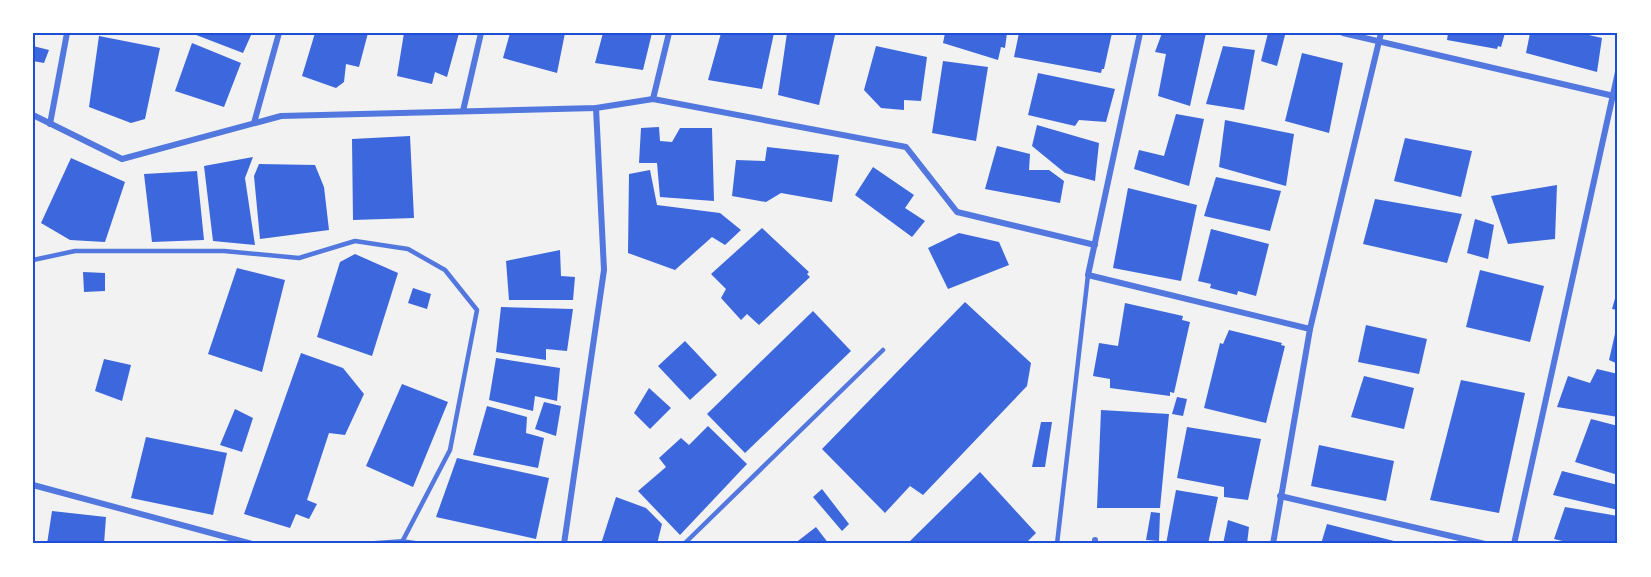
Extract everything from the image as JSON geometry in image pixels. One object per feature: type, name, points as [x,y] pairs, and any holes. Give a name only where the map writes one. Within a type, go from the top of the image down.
[{"type":"street","points":[[50,124],[67,33]]},
{"type":"street","points":[[254,123],[279,33]]},
{"type":"street","points":[[463,111],[480,33]]},
{"type":"street","points":[[653,99],[669,33]]},
{"type":"street","points":[[1140,33],[1088,275],[1310,329]]},
{"type":"street","points":[[1342,33],[1615,96]]},
{"type":"street","points":[[1273,544],[1310,329],[1381,33]]},
{"type":"street","points":[[1514,544],[1615,96],[1618,72]]},
{"type":"street","points":[[33,115],[122,159],[281,116],[596,108],[653,99],[906,147],[957,212],[1095,245]]},
{"type":"street","points":[[564,544],[604,270],[596,108]]},
{"type":"street","points":[[33,485],[252,544]]},
{"type":"street","points":[[1280,496],[1485,544]]},
{"type":"street","points":[[374,544],[402,542],[416,544]]},
{"type":"lane","points":[[33,260],[75,250],[224,251],[299,258],[355,241],[408,249],[445,270],[477,310],[450,450],[402,542]]},
{"type":"lane","points":[[1057,544],[1088,275]]},
{"type":"lane","points":[[684,544],[883,350]]},
{"type":"building","points":[[191,33],[252,33],[243,53]]},
{"type":"building","points":[[315,33],[368,33],[359,67],[346,64],[344,82],[336,88],[302,76]]},
{"type":"building","points":[[404,33],[459,33],[447,77],[435,72],[432,84],[397,76]]},
{"type":"building","points":[[510,33],[565,33],[557,73],[503,58]]},
{"type":"building","points":[[603,33],[652,33],[643,70],[595,63]]},
{"type":"building","points":[[721,33],[774,33],[762,89],[708,80]]},
{"type":"building","points":[[787,33],[835,35],[819,105],[778,95]]},
{"type":"building","points":[[945,33],[1007,33],[1005,48],[1001,47],[998,60],[943,43]]},
{"type":"building","points":[[1019,33],[1112,33],[1104,69],[1101,73],[1014,57]]},
{"type":"building","points":[[1162,33],[1206,33],[1190,106],[1158,96],[1166,54],[1155,52]]},
{"type":"building","points":[[1268,33],[1285,35],[1277,66],[1261,61]]},
{"type":"building","points":[[1448,33],[1505,33],[1501,47],[1498,46],[1497,49],[1447,40]]},
{"type":"building","points":[[1530,33],[1580,33],[1602,38],[1597,72],[1526,53]]},
{"type":"building","points":[[99,36],[160,48],[145,119],[131,123],[89,107]]},
{"type":"building","points":[[192,43],[241,63],[224,107],[175,91]]},
{"type":"building","points":[[33,46],[49,50],[44,63],[33,61]]},
{"type":"building","points":[[876,46],[927,57],[921,101],[904,100],[904,110],[881,108],[864,90]]},
{"type":"building","points":[[1223,46],[1255,50],[1244,110],[1206,104]]},
{"type":"building","points":[[1302,53],[1343,63],[1329,133],[1285,121]]},
{"type":"building","points":[[943,61],[988,67],[976,141],[932,133]]},
{"type":"building","points":[[1038,73],[1115,89],[1106,122],[1079,120],[1075,126],[1028,115]]},
{"type":"building","points":[[1176,114],[1204,119],[1189,186],[1134,169],[1139,150],[1164,156]]},
{"type":"building","points":[[1225,120],[1294,134],[1286,186],[1219,167]]},
{"type":"building","points":[[1037,125],[1099,143],[1095,181],[1065,173],[1032,146]]},
{"type":"building","points":[[659,127],[660,141],[672,142],[680,128],[712,128],[714,201],[660,197],[657,163],[639,163],[641,128]]},
{"type":"building","points":[[410,136],[414,218],[353,220],[352,139]]},
{"type":"building","points":[[1405,138],[1472,151],[1461,197],[1394,181]]},
{"type":"building","points":[[997,146],[1030,154],[1029,170],[1049,170],[1064,181],[1060,203],[985,189]]},
{"type":"building","points":[[767,147],[839,155],[832,202],[781,193],[766,202],[732,196],[736,160],[765,161]]},
{"type":"building","points":[[253,157],[245,178],[255,245],[213,241],[204,166]]},
{"type":"building","points":[[71,158],[125,182],[105,242],[70,240],[41,223]]},
{"type":"building","points":[[259,164],[315,165],[324,187],[329,230],[260,239],[254,176]]},
{"type":"building","points":[[873,167],[914,195],[905,208],[925,221],[912,237],[855,195]]},
{"type":"building","points":[[650,170],[657,205],[720,213],[741,230],[725,245],[712,237],[675,270],[628,253],[629,174]]},
{"type":"building","points":[[197,171],[204,240],[152,242],[144,174]]},
{"type":"building","points":[[1216,177],[1281,191],[1270,231],[1204,216]]},
{"type":"building","points":[[1557,185],[1555,239],[1508,244],[1491,196]]},
{"type":"building","points":[[1128,188],[1197,205],[1181,281],[1113,268]]},
{"type":"building","points":[[1375,199],[1462,214],[1447,263],[1363,244]]},
{"type":"building","points":[[1475,219],[1494,225],[1488,259],[1467,253]]},
{"type":"building","points":[[762,228],[809,272],[807,274],[810,277],[759,325],[747,314],[741,320],[721,298],[726,289],[711,274]]},
{"type":"building","points":[[1211,229],[1269,244],[1256,296],[1238,291],[1237,295],[1210,288],[1211,284],[1198,281]]},
{"type":"building","points":[[959,233],[999,242],[1009,265],[948,289],[928,248]]},
{"type":"building","points":[[560,250],[561,276],[575,277],[573,300],[509,300],[506,261]]},
{"type":"building","points":[[355,254],[398,273],[372,356],[317,337],[340,262]]},
{"type":"building","points":[[237,268],[285,280],[262,372],[208,354]]},
{"type":"building","points":[[1480,270],[1544,286],[1530,342],[1466,327]]},
{"type":"building","points":[[83,272],[105,273],[105,291],[84,292]]},
{"type":"building","points":[[413,288],[431,294],[427,309],[408,303]]},
{"type":"building","points":[[1618,288],[1618,310],[1612,309]]},
{"type":"building","points":[[965,302],[1031,363],[1027,386],[923,495],[910,486],[885,513],[822,449]]},
{"type":"building","points":[[1125,303],[1183,316],[1182,320],[1190,322],[1174,393],[1170,392],[1170,396],[1110,388],[1110,379],[1093,376],[1099,343],[1118,346]]},
{"type":"building","points":[[501,307],[573,309],[567,351],[546,349],[546,360],[496,352]]},
{"type":"building","points":[[813,311],[851,351],[745,453],[707,414]]},
{"type":"building","points":[[1366,325],[1427,339],[1419,374],[1358,362]]},
{"type":"building","points":[[1618,325],[1618,364],[1609,360]]},
{"type":"building","points":[[1229,330],[1282,343],[1281,345],[1285,346],[1266,423],[1204,408],[1220,343],[1223,344]]},
{"type":"building","points":[[685,341],[717,375],[690,400],[658,366]]},
{"type":"building","points":[[301,353],[343,368],[364,394],[345,435],[329,433],[307,500],[317,504],[309,519],[296,514],[290,528],[244,514]]},
{"type":"building","points":[[496,358],[560,368],[557,401],[535,396],[533,411],[489,400]]},
{"type":"building","points":[[104,359],[131,365],[122,401],[95,391]]},
{"type":"building","points":[[1597,369],[1618,374],[1618,417],[1557,407],[1568,376],[1590,383]]},
{"type":"building","points":[[1364,376],[1414,388],[1404,429],[1351,417]]},
{"type":"building","points":[[1461,380],[1525,393],[1499,513],[1430,500]]},
{"type":"building","points":[[402,384],[448,402],[413,487],[366,466]]},
{"type":"building","points":[[649,388],[671,408],[650,429],[634,413]]},
{"type":"building","points":[[1177,397],[1187,399],[1183,416],[1172,414]]},
{"type":"building","points":[[544,402],[561,406],[556,436],[535,429]]},
{"type":"building","points":[[487,406],[527,417],[526,433],[544,438],[538,468],[473,455]]},
{"type":"building","points":[[235,409],[253,418],[242,452],[220,445]]},
{"type":"building","points":[[1101,410],[1169,414],[1160,508],[1097,508]]},
{"type":"building","points":[[1591,419],[1618,426],[1618,475],[1575,462]]},
{"type":"building","points":[[1041,422],[1052,422],[1045,467],[1032,467]]},
{"type":"building","points":[[708,426],[747,464],[680,535],[638,491],[666,467],[659,458],[681,438],[689,445]]},
{"type":"building","points":[[1187,427],[1261,439],[1248,500],[1224,497],[1224,487],[1177,478]]},
{"type":"building","points":[[146,437],[227,453],[213,515],[131,498]]},
{"type":"building","points":[[1319,445],[1394,461],[1386,501],[1311,486]]},
{"type":"building","points":[[457,458],[549,478],[536,539],[436,517]]},
{"type":"building","points":[[1562,471],[1618,485],[1618,510],[1553,495]]},
{"type":"building","points":[[980,472],[1036,533],[1025,544],[907,544]]},
{"type":"building","points":[[822,489],[849,524],[842,531],[813,497]]},
{"type":"building","points":[[1176,490],[1218,497],[1208,544],[1166,544]]},
{"type":"building","points":[[616,497],[646,508],[662,524],[657,544],[601,544]]},
{"type":"building","points":[[1565,507],[1618,516],[1618,544],[1575,544],[1554,539]]},
{"type":"building","points":[[52,511],[106,517],[104,544],[47,544]]},
{"type":"building","points":[[1151,512],[1160,513],[1159,541],[1146,540]]},
{"type":"building","points":[[1228,520],[1249,527],[1247,544],[1223,544]]},
{"type":"building","points":[[1327,524],[1394,541],[1393,544],[1321,544]]},
{"type":"building","points":[[816,527],[829,544],[794,544]]}]
